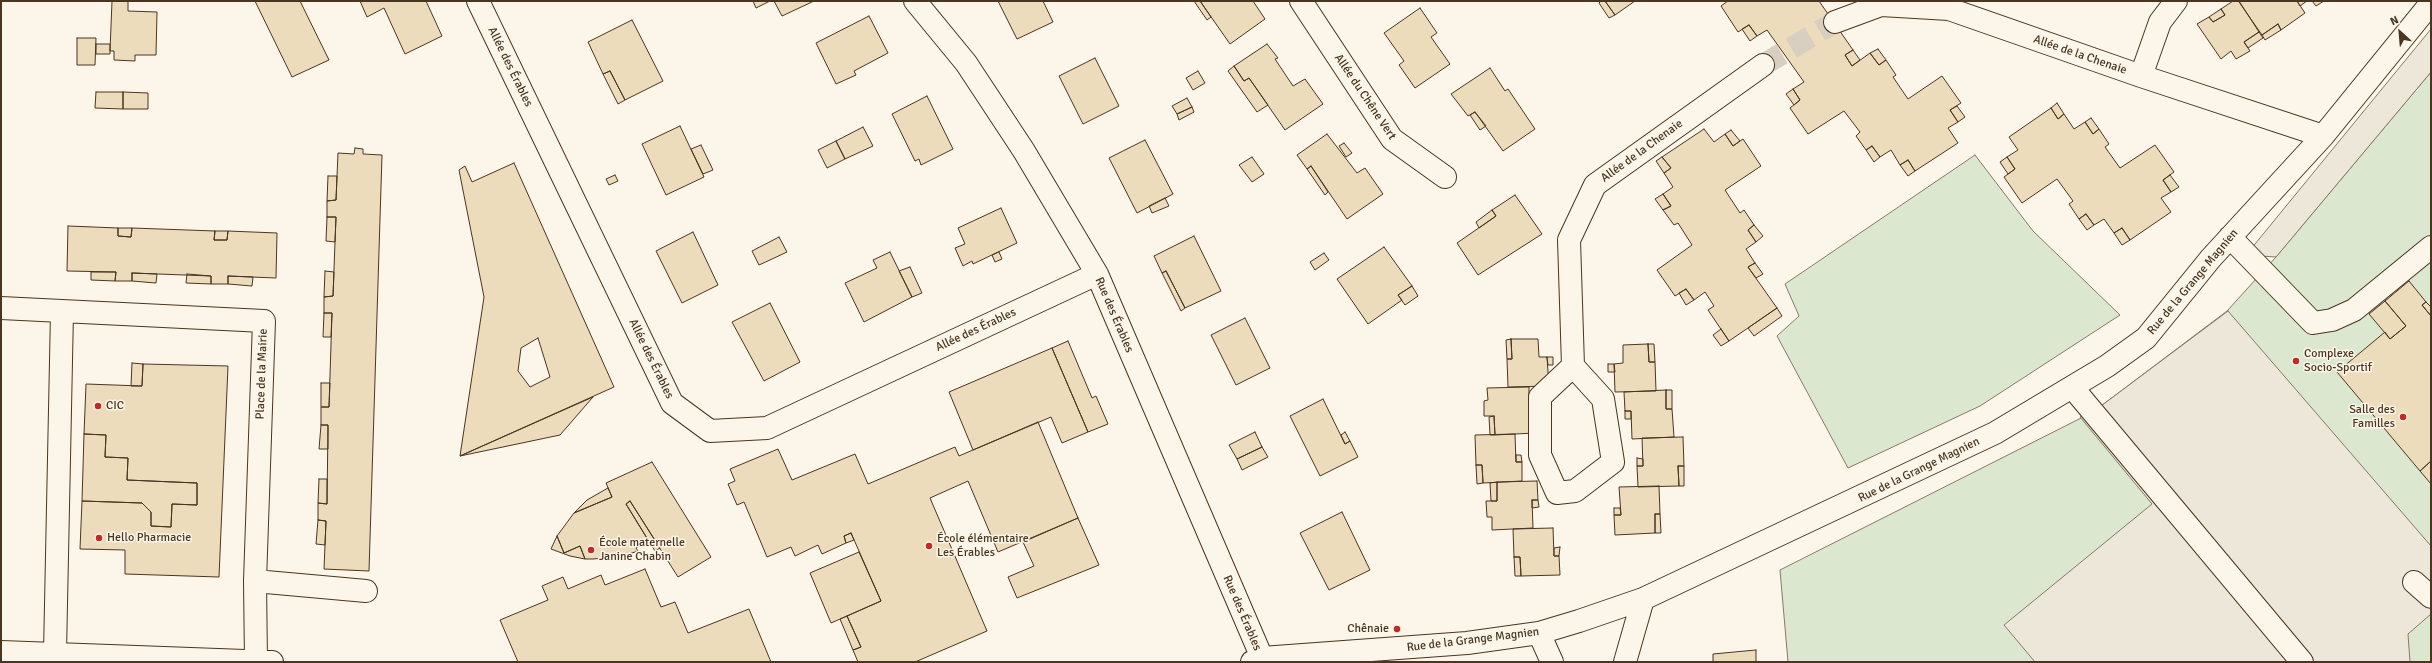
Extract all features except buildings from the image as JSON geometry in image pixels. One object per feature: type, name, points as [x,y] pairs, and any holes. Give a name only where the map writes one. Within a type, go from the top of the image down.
[{"type":"street","name":"Allée des Érables","points":[[478,1],[672,404],[710,431],[767,428],[1097,274]]},
{"type":"street","name":"Rue des Érables","points":[[915,1],[966,63],[1024,151],[1097,274],[1257,660]]},
{"type":"street","name":"Allée du Chêne Vert","points":[[1301,1],[1392,139],[1445,177]]},
{"type":"street","points":[[2141,76],[2160,22],[2176,1]]},
{"type":"street","name":"Rue de la Grange Magnien","points":[[1257,660],[1467,643],[1539,633],[1643,599],[1995,434],[2072,387],[2146,338],[2230,237],[2323,136],[2431,3]]},
{"type":"street","name":"Allée de la Chenaie","points":[[1835,22],[1881,5],[1949,9],[2141,76],[2323,136]]},
{"type":"street","name":"Allée de la Chenaie","points":[[1573,366],[1569,240],[1595,185],[1763,65]]},
{"type":"street","points":[[2230,237],[2313,323],[2332,320],[2354,310],[2431,247]]},
{"type":"street","name":"Place de la Mairie","points":[[1,308],[264,321],[255,581],[256,662]]},
{"type":"street","points":[[55,653],[62,312]]},
{"type":"street","points":[[1573,366],[1603,400],[1613,462],[1575,491],[1557,493],[1540,455],[1540,397],[1573,366]]},
{"type":"street","points":[[2072,387],[2302,662]]},
{"type":"street","points":[[255,581],[366,591]]},
{"type":"street","points":[[2414,582],[2431,597]]},
{"type":"street","points":[[1625,662],[1643,599]]},
{"type":"street","points":[[1539,633],[1552,662]]},
{"type":"street","points":[[1,652],[272,662]]},
{"type":"green space","name":"Complexe Socio-Sportif","points":[[2431,72],[2431,662],[1788,662],[1780,570],[2093,412],[2227,311],[2276,257]]},
{"type":"green space","points":[[1975,155],[2033,231],[2120,315],[1980,406],[1848,468],[1777,336],[1799,316],[1785,284]]},
{"type":"shaded area","points":[[2431,29],[2431,72],[2276,257],[2246,255]]},
{"type":"shaded area","points":[[2228,311],[2431,546],[2431,614],[2408,634],[2410,662],[2035,662],[2004,625],[2152,504],[2080,417],[2093,412]]},
{"type":"tunnel","points":[[1763,65],[1835,22]]},
{"type":"place","name":"Complexe Socio-Sportif","points":[[2296,361]]},
{"type":"place","name":"CIC","points":[[98,406]]},
{"type":"place","name":"Salle des Familles","points":[[2403,417]]},
{"type":"place","name":"Hello Pharmacie","points":[[99,538]]},
{"type":"place","name":"École élémentaire Les Érables","points":[[929,546]]},
{"type":"place","name":"École maternelle Janine Chabin","points":[[591,550]]},
{"type":"place","name":"Chênaie","points":[[1397,629]]}]
